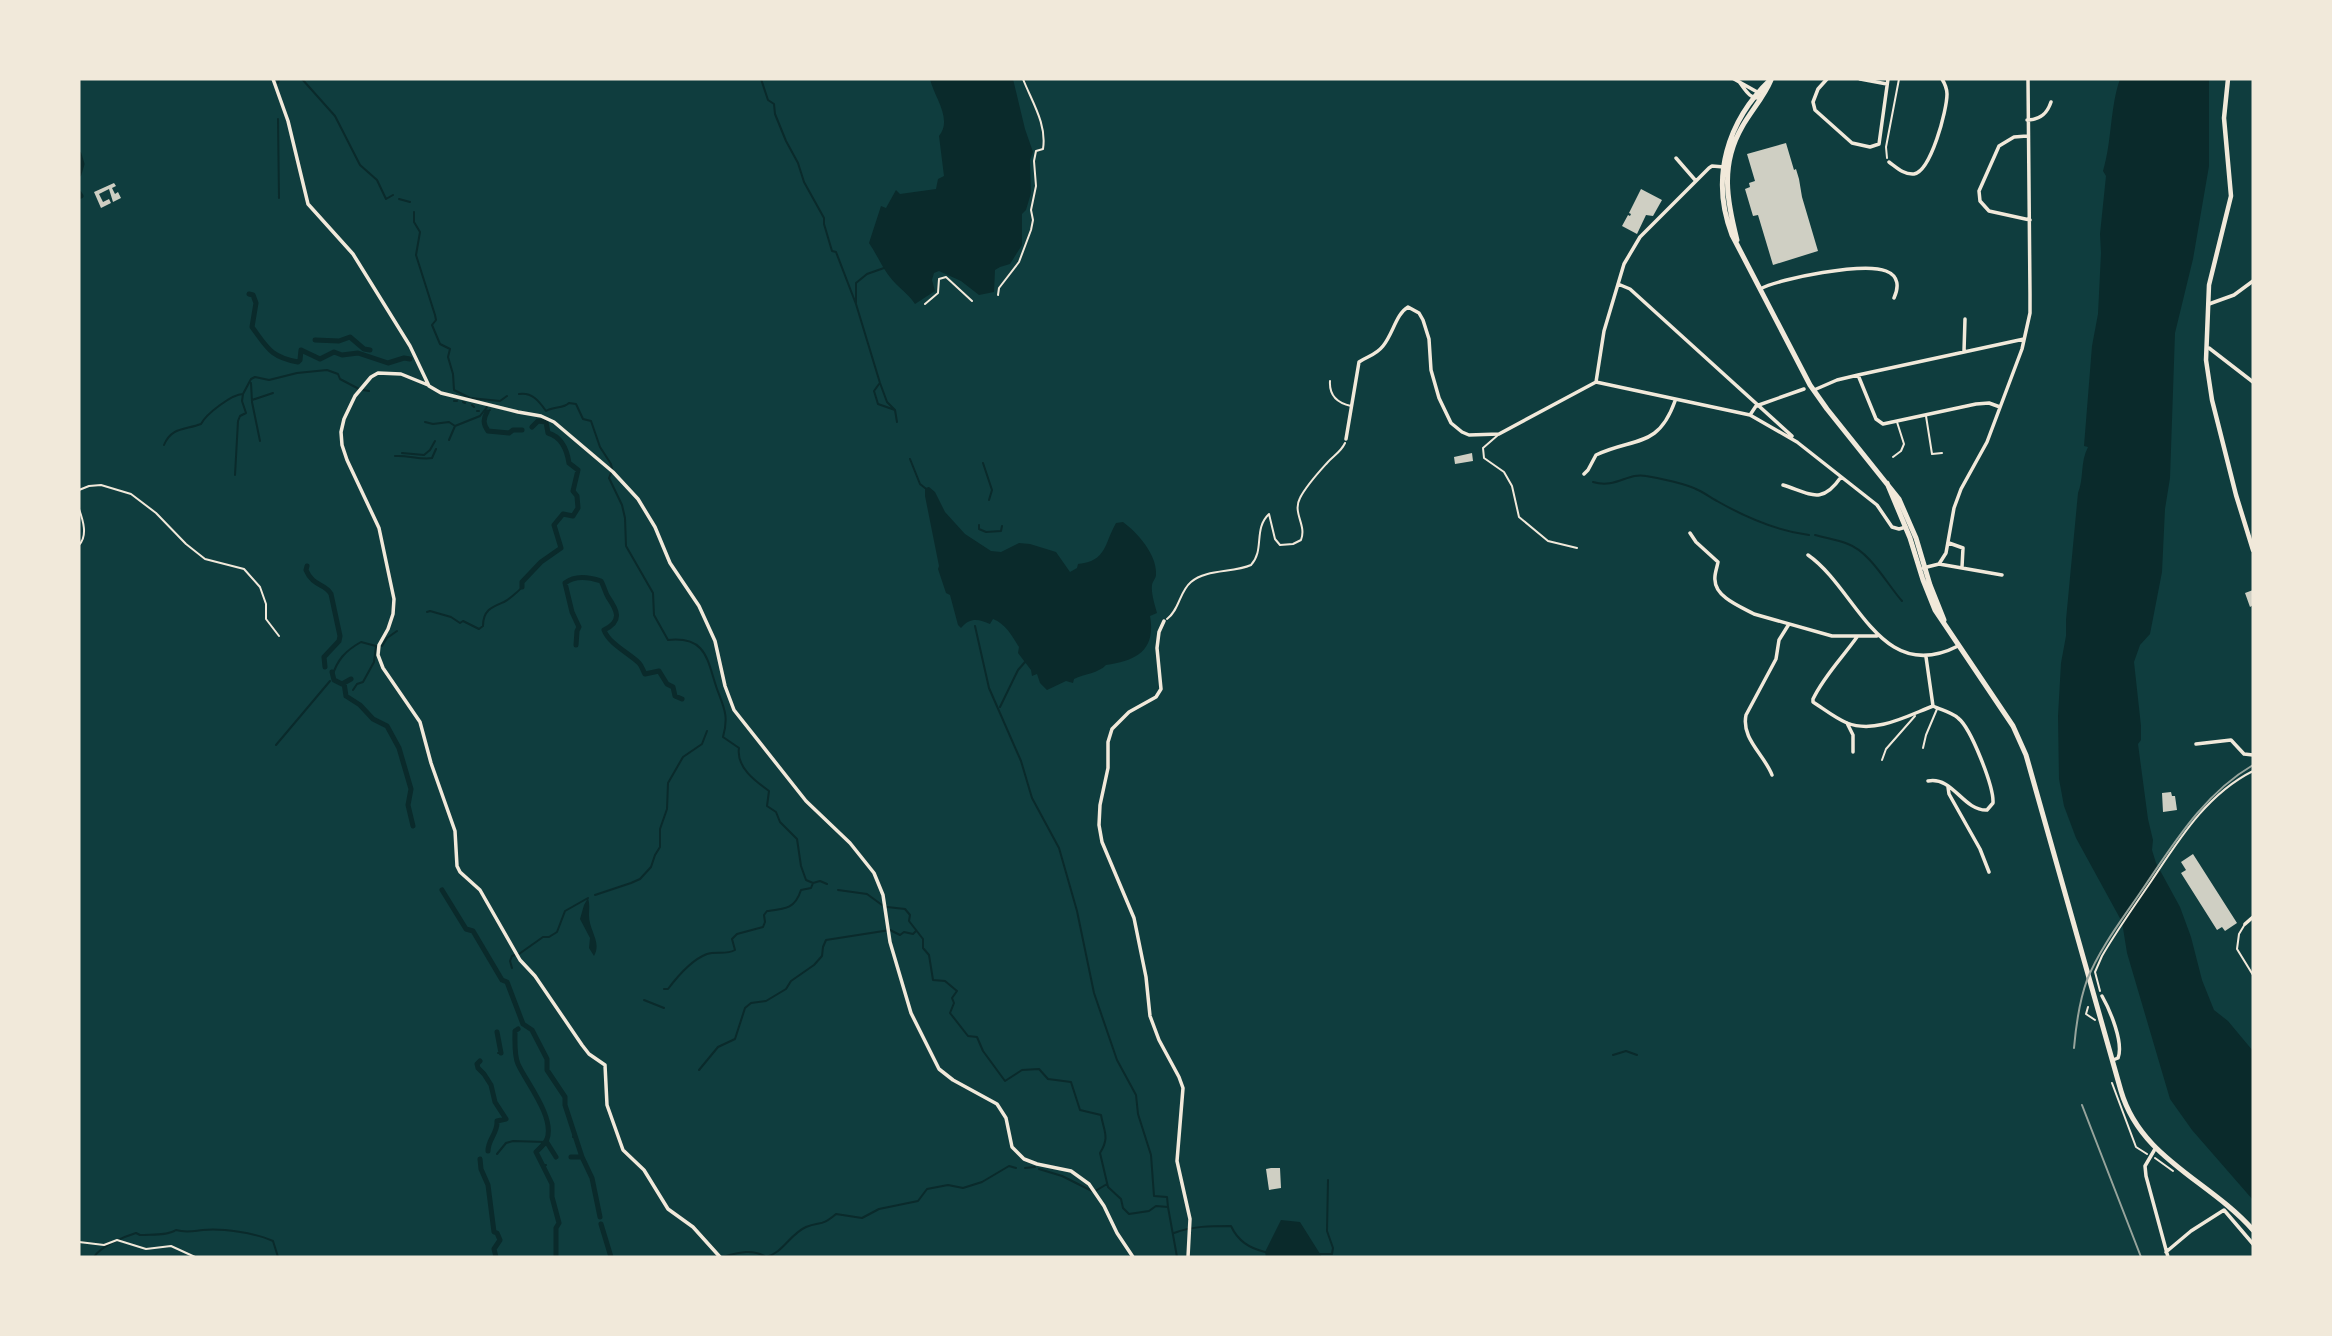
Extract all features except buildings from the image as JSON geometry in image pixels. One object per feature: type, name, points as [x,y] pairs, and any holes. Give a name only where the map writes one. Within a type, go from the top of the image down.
[{"type":"main road","points":[[1772,79],[1758,96],[1736,138],[1725,167],[1727,199],[1739,246],[1814,390],[1899,499],[1931,601],[2012,726],[2026,755],[2130,1116],[2155,1149],[2220,1198],[2253,1230]]},
{"type":"main road","points":[[2228,79],[2224,118],[2231,196],[2210,275],[2207,372],[2236,495],[2253,550]]},
{"type":"street","points":[[273,79],[288,121],[308,204],[353,254],[410,346],[429,386]]},
{"type":"street","points":[[1734,79],[1748,94],[1758,96]]},
{"type":"street","points":[[1827,79],[1812,102],[1815,110],[1852,143],[1870,147],[1879,144],[1888,81],[1860,79]]},
{"type":"street","points":[[1889,162],[1906,173],[1913,174],[1924,168],[1945,111],[1946,86],[1942,79]]},
{"type":"street","points":[[1939,564],[1944,559],[1949,543],[1954,508],[1961,489],[1987,442],[2024,339],[2030,313],[2028,79]]},
{"type":"street","points":[[2027,120],[2039,119],[2051,102]]},
{"type":"street","points":[[2027,136],[2014,137],[1999,146],[1979,191],[1980,201],[1989,211],[2030,220]]},
{"type":"street","points":[[1676,158],[1696,181]]},
{"type":"street","points":[[1595,382],[1604,331],[1624,264],[1640,237],[1712,166],[1725,167]]},
{"type":"street","points":[[1760,289],[1784,279],[1810,274],[1874,269],[1886,271],[1893,276],[1897,282],[1894,298]]},
{"type":"street","points":[[2207,305],[2234,295],[2253,281]]},
{"type":"street","points":[[1618,284],[1630,289],[1797,442],[1877,505],[1892,527],[1899,529],[1908,526]]},
{"type":"street","points":[[1346,439],[1359,362],[1376,354],[1391,336],[1402,311],[1406,307],[1412,307],[1419,313],[1427,330],[1434,384],[1451,423],[1469,435],[1499,434],[1595,382],[1750,415],[1797,442]]},
{"type":"street","points":[[1964,352],[1965,318]]},
{"type":"street","points":[[1814,390],[1837,380],[2024,339]]},
{"type":"street","points":[[2208,349],[2253,382]]},
{"type":"street","points":[[720,1257],[692,1227],[668,1209],[644,1170],[624,1150],[607,1105],[605,1065],[589,1054],[582,1045],[535,976],[520,960],[480,890],[460,872],[455,860],[455,831],[431,764],[420,722],[383,668],[378,655],[379,645],[393,614],[394,599],[379,528],[342,445],[344,419],[355,396],[371,377],[378,373],[401,374],[441,393],[541,416],[554,422],[613,472],[638,499],[655,527],[670,563],[699,606],[715,640],[725,686],[734,710],[806,801],[850,843],[874,873],[883,895],[890,942],[911,1013],[939,1069],[953,1080],[997,1104],[1006,1118],[1012,1147],[1024,1158],[1037,1164],[1071,1171],[1089,1184],[1133,1257]]},
{"type":"street","points":[[1858,375],[1876,419],[1883,424],[1976,404],[1989,403],[2000,407]]},
{"type":"street","points":[[1750,415],[1756,406],[1804,389]]},
{"type":"street","points":[[1584,474],[1596,455],[1654,435],[1663,427],[1675,401]]},
{"type":"street","points":[[1783,485],[1824,495],[1833,489],[1841,477]]},
{"type":"street","points":[[1690,533],[1718,562],[1714,581],[1718,590],[1754,614],[1832,636],[1877,636]]},
{"type":"street","points":[[1949,543],[1963,548],[1962,567]]},
{"type":"street","points":[[1808,555],[1833,579],[1877,636],[1906,652],[1926,657],[1958,646]]},
{"type":"street","points":[[1922,569],[1939,564],[2002,575]]},
{"type":"street","points":[[1164,621],[1157,648],[1160,689],[1156,697],[1129,712],[1112,729],[1108,742],[1108,768],[1100,804],[1099,825],[1102,842],[1134,918],[1146,977],[1150,1016],[1183,1088],[1177,1161],[1190,1219],[1188,1257]]},
{"type":"street","points":[[1772,775],[1750,740],[1745,722],[1746,715],[1776,659],[1779,640],[1789,625]]},
{"type":"street","points":[[1857,637],[1826,675],[1813,702],[1844,721],[1872,727],[1935,707],[1958,718],[1978,751],[1994,798],[1991,807],[1987,810],[1972,807],[1948,785],[1935,780],[1928,781]]},
{"type":"street","points":[[1926,657],[1935,707]]},
{"type":"street","points":[[1844,721],[1853,735],[1853,752]]},
{"type":"street","points":[[2196,744],[2231,740],[2244,754],[2253,755]]},
{"type":"street","points":[[1948,785],[1949,794],[1976,840],[1989,872]]},
{"type":"street","points":[[2245,924],[2253,918]]},
{"type":"street","points":[[2102,996],[2120,1046],[2118,1058],[2113,1060]]},
{"type":"street","points":[[2155,1149],[2146,1166],[2146,1176],[2167,1255]]},
{"type":"street","points":[[2167,1255],[2191,1231],[2224,1210],[2253,1244]]},
{"type":"lane","points":[[1330,381],[1331,393],[1336,399],[1352,406]]},
{"type":"lane","points":[[1926,415],[1932,454],[1942,453]]},
{"type":"lane","points":[[1893,457],[1901,451],[1904,444],[1897,422]]},
{"type":"lane","points":[[1499,434],[1483,449],[1483,455],[1488,462],[1504,472],[1516,499],[1519,517],[1548,541],[1577,548]]},
{"type":"lane","points":[[1923,748],[1935,707]]},
{"type":"lane","points":[[1882,760],[1886,749],[1917,712]]},
{"type":"lane","points":[[2245,924],[2239,933],[2237,949],[2253,975]]},
{"type":"path","points":[[998,295],[999,288],[1026,249],[1033,220],[1031,210],[1036,186],[1034,160],[1036,151],[1043,149],[1045,137],[1023,79]]},
{"type":"path","points":[[1889,162],[1886,147],[1899,79]]},
{"type":"path","points":[[925,303],[938,293],[939,279],[946,277],[972,302]]},
{"type":"path","points":[[1164,621],[1174,613],[1184,590],[1194,580],[1251,565],[1257,556],[1261,524],[1269,514],[1275,539],[1280,545],[1301,540],[1304,526],[1297,511],[1300,498],[1326,464],[1342,449],[1346,439]]},
{"type":"path","points":[[79,490],[102,485],[131,494],[156,513],[205,559],[244,569],[260,587],[266,604],[266,619],[279,636]]},
{"type":"path","points":[[79,509],[85,533],[79,545]]},
{"type":"path","points":[[2102,996],[2095,972],[2114,936],[2185,830],[2204,808],[2238,779],[2253,771]]},
{"type":"path","points":[[2088,1007],[2086,1014],[2094,1018]]},
{"type":"path","points":[[79,1242],[104,1245],[117,1240],[146,1248],[171,1246],[195,1257]]},
{"type":"water","points":[[930,79],[1013,79],[1033,152],[1030,160],[1031,193],[1026,210],[1022,214],[1022,245],[1010,264],[995,270],[994,292],[979,295],[961,281],[939,271],[934,273],[932,280],[935,291],[915,304],[888,275],[869,243],[881,206],[886,208],[896,190],[900,194],[936,189],[938,179],[944,176],[939,136],[943,129],[943,115]]},
{"type":"water","points":[[2120,79],[2209,79],[2209,166],[2193,259],[2175,333],[2170,478],[2165,509],[2162,572],[2150,634],[2140,645],[2134,662],[2141,726],[2141,740],[2138,744],[2153,840],[2152,850],[2156,863],[2180,907],[2214,1010],[2228,1021],[2253,1051],[2253,1200],[2192,1130],[2170,1099],[2127,953],[2122,922],[2076,838],[2064,806],[2059,779],[2061,663],[2066,636],[2078,493],[2088,447],[2084,446],[2092,346],[2098,314],[2100,234],[2106,176],[2103,171]]},
{"type":"water","points":[[929,487],[935,492],[945,512],[965,534],[991,551],[1001,552],[1019,543],[1030,544],[1056,552],[1070,572],[1077,568],[1078,564],[1100,555],[1116,523],[1123,522],[1146,545],[1155,567],[1156,576],[1152,588],[1157,613],[1150,616],[1150,637],[1142,652],[1074,679],[1073,683],[1066,681],[1047,690],[1040,683],[1037,674],[1032,676],[1031,670],[1018,653],[1019,647],[1002,624],[993,619],[990,624],[976,620],[961,628],[938,569],[925,496],[925,488]]},
{"type":"water","points":[[588,898],[590,921],[597,946],[594,956],[589,948],[590,938],[580,919]]},
{"type":"water","points":[[1281,1220],[1300,1222],[1322,1257],[1266,1257],[1265,1252]]},
{"type":"waterway","points":[[278,83],[279,79]]},
{"type":"waterway","points":[[302,79],[335,116],[360,165],[377,180],[386,199],[393,195]]},
{"type":"waterway","points":[[761,79],[768,100],[774,104],[775,114],[804,182],[824,218],[832,251],[836,252],[856,304],[880,383],[887,402],[895,410],[897,422]]},
{"type":"waterway","points":[[278,119],[279,198]]},
{"type":"waterway","points":[[79,154],[82,164],[79,174]]},
{"type":"waterway","points":[[399,199],[410,202]]},
{"type":"waterway","points":[[414,212],[414,222],[420,232],[416,255],[435,315],[436,320],[432,325],[440,344],[450,349],[448,357],[454,390],[470,398],[500,401],[507,396]]},
{"type":"waterway","points":[[856,303],[856,283],[867,274],[884,268]]},
{"type":"waterway","points":[[249,294],[253,295],[256,303],[252,327],[266,346],[281,357],[298,362],[301,350],[320,359],[334,352],[342,355],[358,353],[388,363],[410,359]]},
{"type":"waterway","points":[[315,340],[339,341],[350,337],[364,349],[370,350]]},
{"type":"waterway","points":[[164,445],[170,435],[201,424],[220,405],[243,394],[251,379],[255,377],[269,380],[297,373],[327,370],[338,374],[340,379],[359,389]]},
{"type":"waterway","points":[[251,383],[260,441]]},
{"type":"waterway","points":[[879,384],[874,391],[878,404],[895,410]]},
{"type":"waterway","points":[[363,390],[369,391]]},
{"type":"waterway","points":[[252,400],[273,393]]},
{"type":"waterway","points":[[235,475],[238,421],[240,416],[246,413],[243,394]]},
{"type":"waterway","points":[[519,394],[531,396],[546,411],[569,403],[576,404],[583,419],[591,421],[600,447],[612,469]]},
{"type":"waterway","points":[[449,440],[455,426],[480,416],[487,407]]},
{"type":"waterway","points":[[487,412],[484,421],[488,431],[509,433],[522,430]]},
{"type":"waterway","points":[[522,587],[522,582],[541,562],[561,548],[554,525],[563,514],[573,516],[578,508],[577,496],[573,491],[578,470],[569,463],[560,441],[548,433],[546,422],[538,421],[532,427]]},
{"type":"waterway","points":[[425,422],[449,422],[455,426]]},
{"type":"waterway","points":[[402,453],[424,455],[435,441]]},
{"type":"waterway","points":[[395,456],[432,458],[436,449]]},
{"type":"waterway","points":[[910,459],[920,484],[925,488]]},
{"type":"waterway","points":[[983,463],[992,490],[989,500]]},
{"type":"waterway","points":[[611,473],[609,478],[625,518],[626,546],[653,593],[654,615],[668,640],[691,642],[703,652],[725,712],[723,737],[739,748],[743,767],[769,791],[767,806],[776,812],[780,822],[797,839],[806,880],[827,884]]},
{"type":"waterway","points":[[1593,482],[1615,482],[1639,475],[1673,482],[1693,488],[1762,523],[1809,535]]},
{"type":"waterway","points":[[979,525],[979,529],[986,532],[1001,531],[1002,526]]},
{"type":"waterway","points":[[1815,535],[1844,543],[1864,554],[1902,601]]},
{"type":"waterway","points":[[307,566],[306,570],[312,579],[331,594],[340,636],[339,641],[324,657],[325,667]]},
{"type":"waterway","points":[[576,645],[579,627],[572,612],[565,583],[573,579],[592,578],[601,581],[617,615],[614,623],[604,630],[607,635],[639,663],[645,674],[659,671],[667,684],[673,687],[675,696],[682,699]]},
{"type":"waterway","points":[[427,612],[451,617],[479,629],[483,626],[489,610],[522,587]]},
{"type":"waterway","points":[[975,626],[989,688],[1021,761],[1032,798],[1059,848],[1077,911],[1094,993],[1117,1060],[1136,1095],[1138,1114],[1151,1155],[1154,1196],[1167,1197],[1168,1207]]},
{"type":"waterway","points":[[382,646],[387,638],[397,631]]},
{"type":"waterway","points":[[332,677],[339,661],[355,645],[361,642],[376,646],[374,662],[363,682],[357,684],[353,690]]},
{"type":"waterway","points":[[1000,707],[1018,670],[1025,662]]},
{"type":"waterway","points":[[332,672],[334,680],[342,684],[351,679]]},
{"type":"waterway","points":[[276,745],[330,681]]},
{"type":"waterway","points":[[344,683],[346,696],[360,705],[373,719],[387,726],[399,748],[411,789],[408,805],[413,826]]},
{"type":"waterway","points":[[595,895],[640,879],[651,867],[660,847],[660,829],[667,809],[668,783],[683,757],[702,744],[707,731]]},
{"type":"waterway","points":[[664,989],[668,989],[695,960],[710,953],[735,950],[732,939],[737,934],[763,927],[767,911],[789,907],[796,901],[801,890],[811,888],[813,883]]},
{"type":"waterway","points":[[442,890],[466,929],[473,931],[502,980],[507,982],[523,1024],[532,1030],[547,1059],[547,1070],[565,1097],[565,1105],[582,1157],[571,1157]]},
{"type":"waterway","points":[[838,890],[867,894],[882,905]]},
{"type":"waterway","points":[[519,954],[543,937],[557,932],[565,911],[588,898]]},
{"type":"waterway","points":[[887,907],[905,909],[910,915],[909,921],[923,939],[923,948],[929,955],[933,980],[945,981],[957,991],[952,998],[954,1003],[950,1013],[968,1036],[977,1037],[983,1051],[1005,1081],[1022,1070],[1039,1069],[1048,1079],[1071,1082],[1080,1110],[1101,1115],[1106,1138],[1100,1153],[1108,1187],[1121,1199],[1123,1208],[1129,1214],[1149,1211],[1156,1206],[1168,1207],[1177,1257]]},
{"type":"waterway","points":[[699,1070],[718,1047],[735,1039],[745,1008],[751,1003],[766,1001],[786,989],[791,981],[822,956],[826,940],[890,930],[900,935],[904,932],[913,934],[916,931]]},
{"type":"waterway","points":[[512,968],[510,961],[515,955]]},
{"type":"waterway","points":[[644,1000],[664,1008]]},
{"type":"waterway","points":[[518,1029],[515,1031],[517,1060],[547,1121],[547,1139],[536,1152],[552,1184],[552,1197],[559,1223],[556,1228],[556,1257]]},
{"type":"waterway","points":[[497,1032],[501,1053]]},
{"type":"waterway","points":[[1613,1055],[1626,1051],[1637,1055]]},
{"type":"waterway","points":[[480,1061],[478,1068],[491,1085],[495,1102],[506,1119],[497,1121],[488,1151]]},
{"type":"waterway","points":[[497,1154],[506,1143],[513,1141],[545,1142]]},
{"type":"waterway","points":[[546,1141],[556,1157]]},
{"type":"waterway","points":[[582,1157],[592,1178],[600,1217]]},
{"type":"waterway","points":[[480,1159],[488,1185],[494,1232],[500,1240],[494,1249],[496,1257]]},
{"type":"waterway","points":[[722,1257],[750,1252],[766,1257],[777,1252],[800,1230],[824,1222],[836,1214],[862,1218],[879,1209],[918,1201],[927,1189],[948,1185],[963,1188],[982,1182],[1009,1166],[1016,1168]]},
{"type":"waterway","points":[[1025,1168],[1035,1167]]},
{"type":"waterway","points":[[1039,1169],[1062,1176],[1092,1191]]},
{"type":"waterway","points":[[1320,1254],[1332,1254],[1333,1248],[1327,1231],[1328,1180]]},
{"type":"waterway","points":[[1097,1190],[1107,1184]]},
{"type":"waterway","points":[[601,1224],[611,1257]]},
{"type":"waterway","points":[[1174,1233],[1209,1226],[1231,1226],[1245,1243],[1265,1252]]},
{"type":"waterway","points":[[94,1257],[119,1239],[136,1233],[159,1234],[176,1230],[229,1230],[248,1233],[273,1241],[278,1257]]},
{"type":"railway","points":[[2074,1048],[2084,988],[2111,935],[2190,822],[2218,791],[2253,765]]},
{"type":"railway","points":[[2082,1105],[2141,1257]]}]
